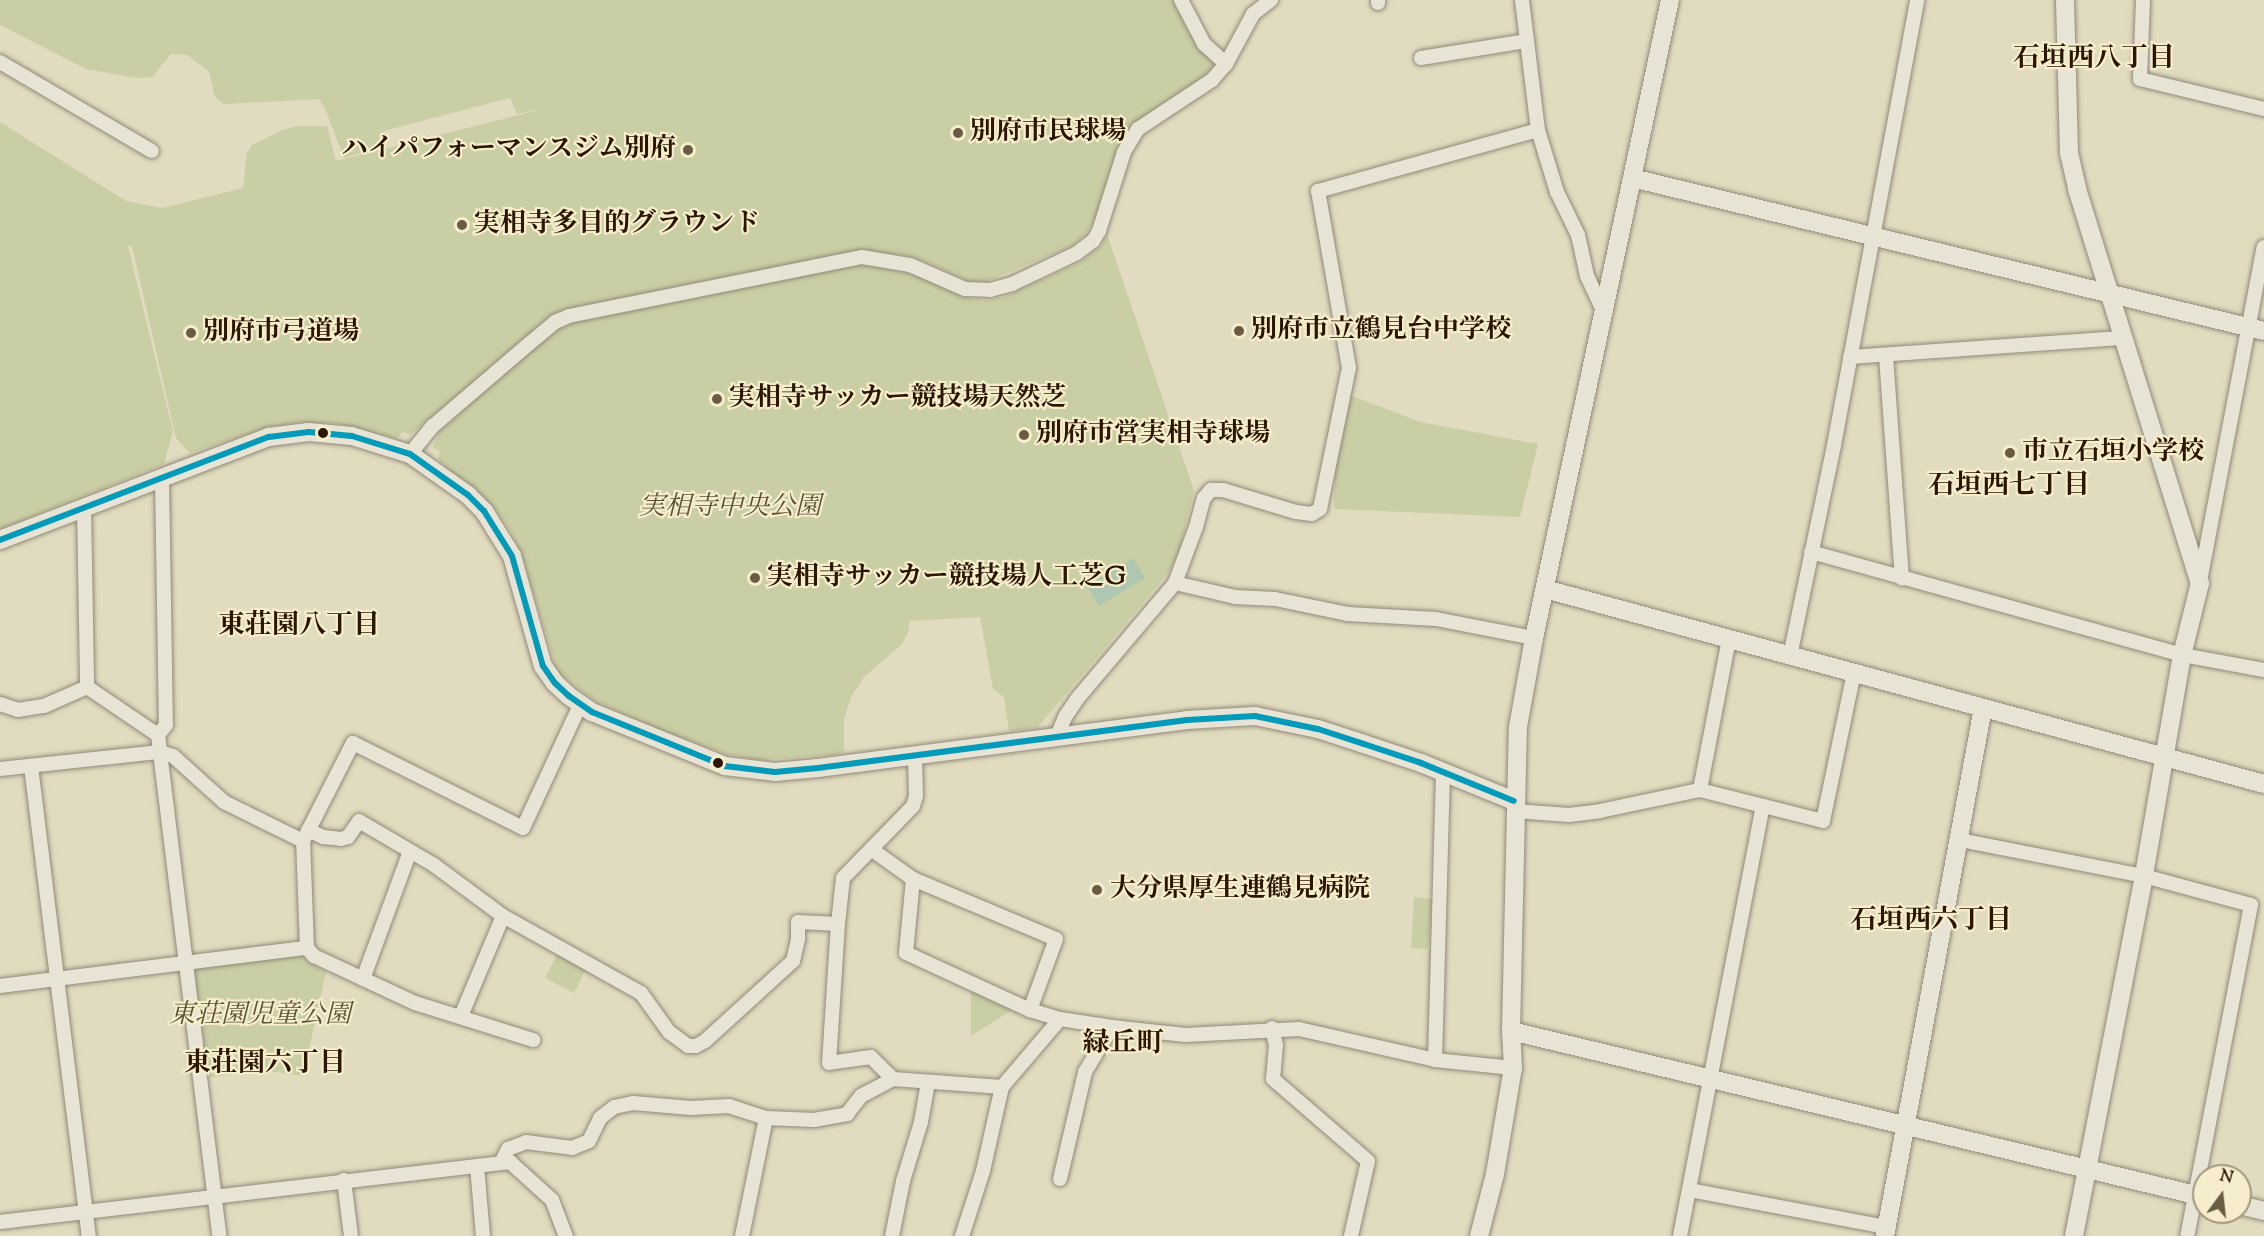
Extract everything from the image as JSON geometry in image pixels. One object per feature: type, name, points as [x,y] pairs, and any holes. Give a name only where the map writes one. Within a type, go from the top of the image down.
[{"type":"street","points":[[1180,0],[1204,44],[1226,64]]},
{"type":"street","points":[[410,454],[434,426],[548,327],[577,313],[862,257],[910,265],[965,289],[990,290],[1012,284],[1077,253],[1093,241],[1099,231],[1124,152],[1138,129],[1212,80],[1226,64],[1253,14],[1271,0]]},
{"type":"street","points":[[1522,0],[1538,130],[1557,192],[1578,235],[1587,276],[1603,310]]},
{"type":"street","points":[[1479,1236],[1495,1174],[1513,1068],[1511,1031],[1518,727],[1534,638],[1670,0]]},
{"type":"street","points":[[1791,656],[1917,0]]},
{"type":"street","points":[[2065,0],[2069,153],[2200,583]]},
{"type":"street","points":[[2143,0],[2140,79],[2264,109]]},
{"type":"street","points":[[1421,58],[1526,41]]},
{"type":"street","points":[[0,62],[152,151]]},
{"type":"street","points":[[1057,736],[1065,717],[1077,699],[1175,583],[1193,537],[1204,498],[1211,490],[1223,490],[1296,512],[1312,514],[1320,509],[1350,369],[1318,190],[1538,130]]},
{"type":"street","points":[[1632,178],[1872,238],[2256,329]]},
{"type":"street","points":[[2074,1236],[2144,876],[2182,656],[2256,329],[2264,247]]},
{"type":"street","points":[[1850,357],[2124,338]]},
{"type":"street","points":[[1886,356],[1902,578]]},
{"type":"street","points":[[0,540],[269,436],[309,432],[352,436],[410,454],[468,495],[496,528],[512,556],[543,666],[555,683],[580,705],[692,754],[725,766],[749,771],[818,768],[1187,720],[1255,716],[1318,729],[1421,763],[1515,806],[1569,815],[1600,811],[1700,790],[1823,821],[1854,673]]},
{"type":"street","points":[[162,477],[166,725],[158,735],[219,1236]]},
{"type":"street","points":[[84,507],[87,687]]},
{"type":"street","points":[[1811,552],[2182,656],[2264,670]]},
{"type":"street","points":[[1175,583],[1235,597],[1275,599],[1348,614],[1436,619],[1534,638]]},
{"type":"street","points":[[1545,589],[2264,784]]},
{"type":"street","points":[[1700,790],[1729,639]]},
{"type":"street","points":[[87,687],[158,735]]},
{"type":"street","points":[[0,705],[18,710],[44,706],[87,687]]},
{"type":"street","points":[[533,1040],[415,1003],[314,956],[307,948],[305,835],[353,743],[523,828],[580,705]]},
{"type":"street","points":[[1689,1190],[1886,1231],[1983,708]]},
{"type":"street","points":[[0,769],[160,752],[173,756],[224,802],[305,835],[341,839],[348,837],[359,821],[410,850],[503,916],[642,993],[669,1032],[688,1046],[696,1046],[705,1041],[793,961],[798,939],[798,922],[838,924]]},
{"type":"street","points":[[893,1079],[871,1057],[829,1063],[838,924],[843,878],[913,806],[916,796],[915,755]]},
{"type":"street","points":[[31,766],[89,1236]]},
{"type":"street","points":[[1435,1060],[1443,774]]},
{"type":"street","points":[[1680,1236],[1763,806]]},
{"type":"street","points":[[1960,840],[2144,876],[2251,905],[2205,1164]]},
{"type":"street","points":[[871,849],[913,879],[1056,939],[1030,1010]]},
{"type":"street","points":[[363,979],[410,850]]},
{"type":"street","points":[[913,879],[906,953],[1030,1010],[1060,1019],[1186,1035],[1227,1034],[1272,1028],[1299,1029],[1435,1060],[1513,1068]]},
{"type":"street","points":[[461,1016],[503,916]]},
{"type":"street","points":[[0,986],[58,981],[307,948]]},
{"type":"street","points":[[962,1236],[983,1171],[1002,1087],[1060,1019]]},
{"type":"street","points":[[1060,1179],[1085,1072],[1112,1027]]},
{"type":"street","points":[[1272,1028],[1276,1045],[1273,1079],[1368,1161],[1351,1236]]},
{"type":"street","points":[[1511,1031],[2192,1193]]},
{"type":"street","points":[[501,1163],[508,1149],[526,1142],[572,1148],[589,1141],[600,1118],[614,1107],[633,1103],[691,1108],[729,1106],[766,1118],[814,1120],[847,1114],[861,1096],[893,1079],[1002,1087]]},
{"type":"street","points":[[892,1236],[903,1180],[921,1122],[928,1083]]},
{"type":"street","points":[[742,1236],[766,1118]]},
{"type":"street","points":[[0,1222],[510,1162],[552,1200],[566,1236]]},
{"type":"street","points":[[477,1166],[483,1236]]},
{"type":"street","points":[[344,1180],[351,1236]]},
{"type":"street","points":[[2187,1236],[2192,1219]]},
{"type":"green space","points":[[0,0],[1176,0],[1218,63],[1205,76],[1144,116],[1129,129],[1117,150],[1095,219],[1084,236],[1072,246],[985,282],[968,281],[929,263],[904,255],[861,251],[575,307],[559,312],[545,321],[410,435],[403,432],[397,438],[333,423],[300,422],[269,427],[190,453],[176,438],[132,246],[128,246],[173,431],[164,464],[0,529],[0,122],[126,201],[162,208],[243,188],[247,153],[252,145],[297,126],[327,126],[336,161],[551,107],[517,114],[510,98],[383,131],[386,145],[344,158],[325,108],[319,99],[224,104],[215,97],[209,71],[187,55],[171,54],[152,77],[138,78],[86,69],[0,25]]},
{"type":"green space","name":"実相寺中央公園","points":[[1107,234],[1194,491],[1180,549],[1168,573],[1037,728],[1009,731],[1004,697],[993,689],[980,617],[910,621],[902,644],[864,677],[851,697],[844,719],[844,751],[836,755],[760,760],[727,754],[659,730],[592,699],[560,674],[522,555],[511,531],[495,509],[438,459],[440,451],[433,448],[439,432],[552,332],[572,322],[864,264],[919,276],[963,297],[990,300],[1004,297],[1081,262],[1102,245]]},
{"type":"green space","points":[[1350,395],[1420,422],[1538,444],[1520,517],[1334,509],[1335,469]]},
{"type":"green space","points":[[1414,897],[1432,899],[1428,949],[1411,948]]},
{"type":"green space","points":[[558,953],[587,967],[574,993],[545,978]]},
{"type":"green space","name":"東荘園児童公園","points":[[296,954],[326,972],[303,1076],[268,1071],[209,1077],[194,969]]},
{"type":"green space","points":[[971,991],[1012,1010],[971,1036]]},
{"type":"shaded area","points":[[1133,558],[1145,578],[1099,606],[1087,586]]},
{"type":"transit line","points":[[0,540],[269,437],[309,432],[352,436],[410,454],[468,495],[484,511],[512,556],[543,666],[555,683],[569,696],[592,712],[725,766],[775,772],[818,768],[1187,720],[1255,716],[1318,729],[1364,744],[1421,763],[1514,801]]},
{"type":"place","name":"別府市民球場","points":[[958,133]]},
{"type":"place","name":"ハイパフォーマンスジム別府","points":[[688,150]]},
{"type":"place","name":"実相寺多目的グラウンド","points":[[462,225]]},
{"type":"place","name":"別府市立鶴見台中学校","points":[[1239,331]]},
{"type":"place","name":"別府市弓道場","points":[[191,333]]},
{"type":"place","name":"実相寺サッカー競技場天然芝","points":[[717,399]]},
{"type":"place","name":"別府市営実相寺球場","points":[[1024,435]]},
{"type":"place","name":"市立石垣小学校","points":[[2010,453]]},
{"type":"place","name":"実相寺サッカー競技場人工芝G","points":[[755,578]]},
{"type":"place","name":"大分県厚生連鶴見病院","points":[[1097,890]]},
{"type":"district","name":"石垣西八丁目","points":[[2094,60]]},
{"type":"district","name":"石垣西七丁目","points":[[2009,487]]},
{"type":"district","name":"東荘園八丁目","points":[[299,627]]},
{"type":"district","name":"石垣西六丁目","points":[[1931,922]]},
{"type":"district","name":"緑丘町","points":[[1123,1045]]},
{"type":"district","name":"東荘園六丁目","points":[[265,1065]]}]
